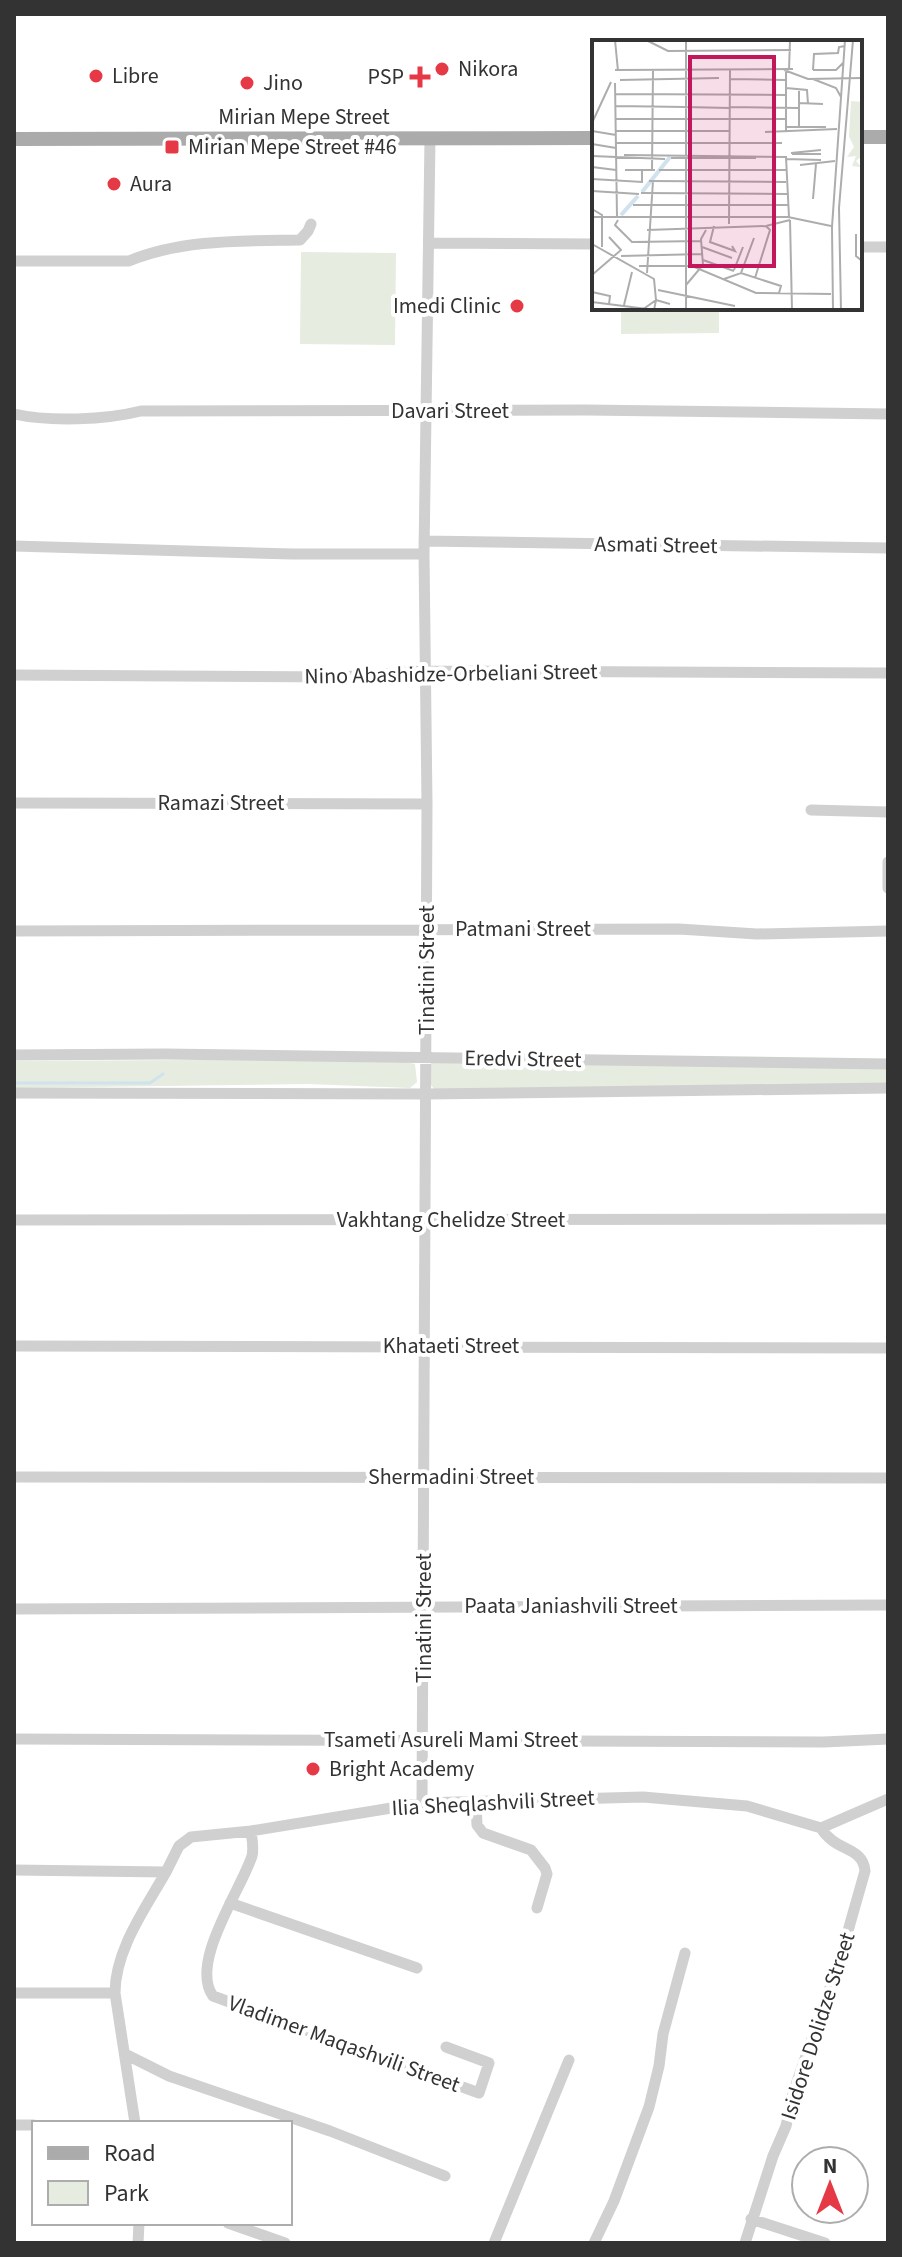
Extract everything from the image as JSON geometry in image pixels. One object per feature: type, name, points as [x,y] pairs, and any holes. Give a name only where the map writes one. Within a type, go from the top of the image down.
[{"type":"main road","points":[[862,137],[888,137]]},
{"type":"main road","name":"Mirian Mepe Street","points":[[14,139],[592,138]]},
{"type":"street","name":"Tinatini Street","points":[[422,1803],[427,929],[424,541],[430,138]]},
{"type":"street","points":[[14,261],[129,261],[143,255],[213,242],[300,240],[311,224]]},
{"type":"street","points":[[429,243],[592,244]]},
{"type":"street","points":[[862,247],[888,247]]},
{"type":"street","name":"Davari Street","points":[[14,414],[84,418],[120,416],[141,411],[586,410],[888,414]]},
{"type":"street","name":"Asmati Street","points":[[424,541],[888,548]]},
{"type":"street","points":[[14,546],[292,554],[424,554]]},
{"type":"street","name":"Nino Abashidze-Orbeliani Street","points":[[14,675],[341,677],[424,671],[888,673]]},
{"type":"street","name":"Ramazi Street","points":[[14,803],[427,804]]},
{"type":"street","points":[[811,810],[888,812]]},
{"type":"street","points":[[888,862],[888,888]]},
{"type":"street","name":"Patmani Street","points":[[14,931],[679,929],[757,934],[888,931]]},
{"type":"street","name":"Eredvi Street","points":[[14,1055],[165,1054],[888,1064]]},
{"type":"street","name":"Eredvi Street","points":[[14,1093],[426,1094],[888,1088]]},
{"type":"street","name":"Vakhtang Chelidze Street","points":[[14,1220],[888,1219]]},
{"type":"street","name":"Khataeti Street","points":[[14,1346],[888,1348]]},
{"type":"street","name":"Shermadini Street","points":[[14,1477],[888,1478]]},
{"type":"street","name":"Paata Janiashvili Street","points":[[14,1609],[888,1605]]},
{"type":"street","name":"Tsameti Asureli Mami Street","points":[[14,1739],[824,1742],[888,1739]]},
{"type":"street","name":"Ilia Sheqlashvili Street","points":[[115,1993],[115,1973],[137,1924],[179,1846],[191,1837],[251,1831],[422,1803],[643,1797],[747,1806],[821,1828]]},
{"type":"street","points":[[821,1828],[888,1799]]},
{"type":"street","points":[[476,1803],[477,1825],[483,1833],[531,1850],[545,1868],[547,1874],[537,1908]]},
{"type":"street","name":"Isidore Dolidze Street","points":[[745,2243],[840,1959],[865,1871],[865,1863],[859,1856],[834,1844],[821,1828]]},
{"type":"street","name":"Vladimer Maqashvili Street","points":[[251,1831],[253,1853],[230,1903],[207,1967],[206,1987],[213,1996],[479,2093],[489,2063],[446,2047]]},
{"type":"street","points":[[14,1870],[166,1872]]},
{"type":"street","points":[[230,1903],[417,1968]]},
{"type":"street","points":[[594,2243],[614,2201],[649,2107],[663,2034],[685,1953]]},
{"type":"street","points":[[14,1993],[115,1993],[135,2121]]},
{"type":"street","points":[[125,2054],[169,2076],[330,2131],[445,2176]]},
{"type":"street","points":[[494,2243],[569,2060]]},
{"type":"street","points":[[751,2219],[825,2243]]},
{"type":"street","points":[[234,2225],[285,2243]]},
{"type":"green space","points":[[301,252],[396,253],[395,345],[300,344]]},
{"type":"green space","points":[[621,310],[719,310],[719,333],[621,334]]},
{"type":"green space","points":[[396,1060],[415,1064],[417,1082],[410,1088],[308,1084],[14,1088],[14,1061]]},
{"type":"green space","points":[[433,1062],[888,1068],[888,1084],[434,1089],[431,1085]]},
{"type":"waterway","points":[[14,1083],[150,1083],[163,1074]]},
{"type":"place","name":"Nikora","points":[[442,69]]},
{"type":"place","name":"Libre","points":[[96,76]]},
{"type":"place","name":"PSP","points":[[420,77]]},
{"type":"place","name":"Jino","points":[[247,83]]},
{"type":"place","name":"Mirian Mepe Street #46","points":[[172,147]]},
{"type":"place","name":"Aura","points":[[114,184]]},
{"type":"place","name":"Imedi Clinic","points":[[517,306]]},
{"type":"place","name":"Bright Academy","points":[[313,1769]]}]
